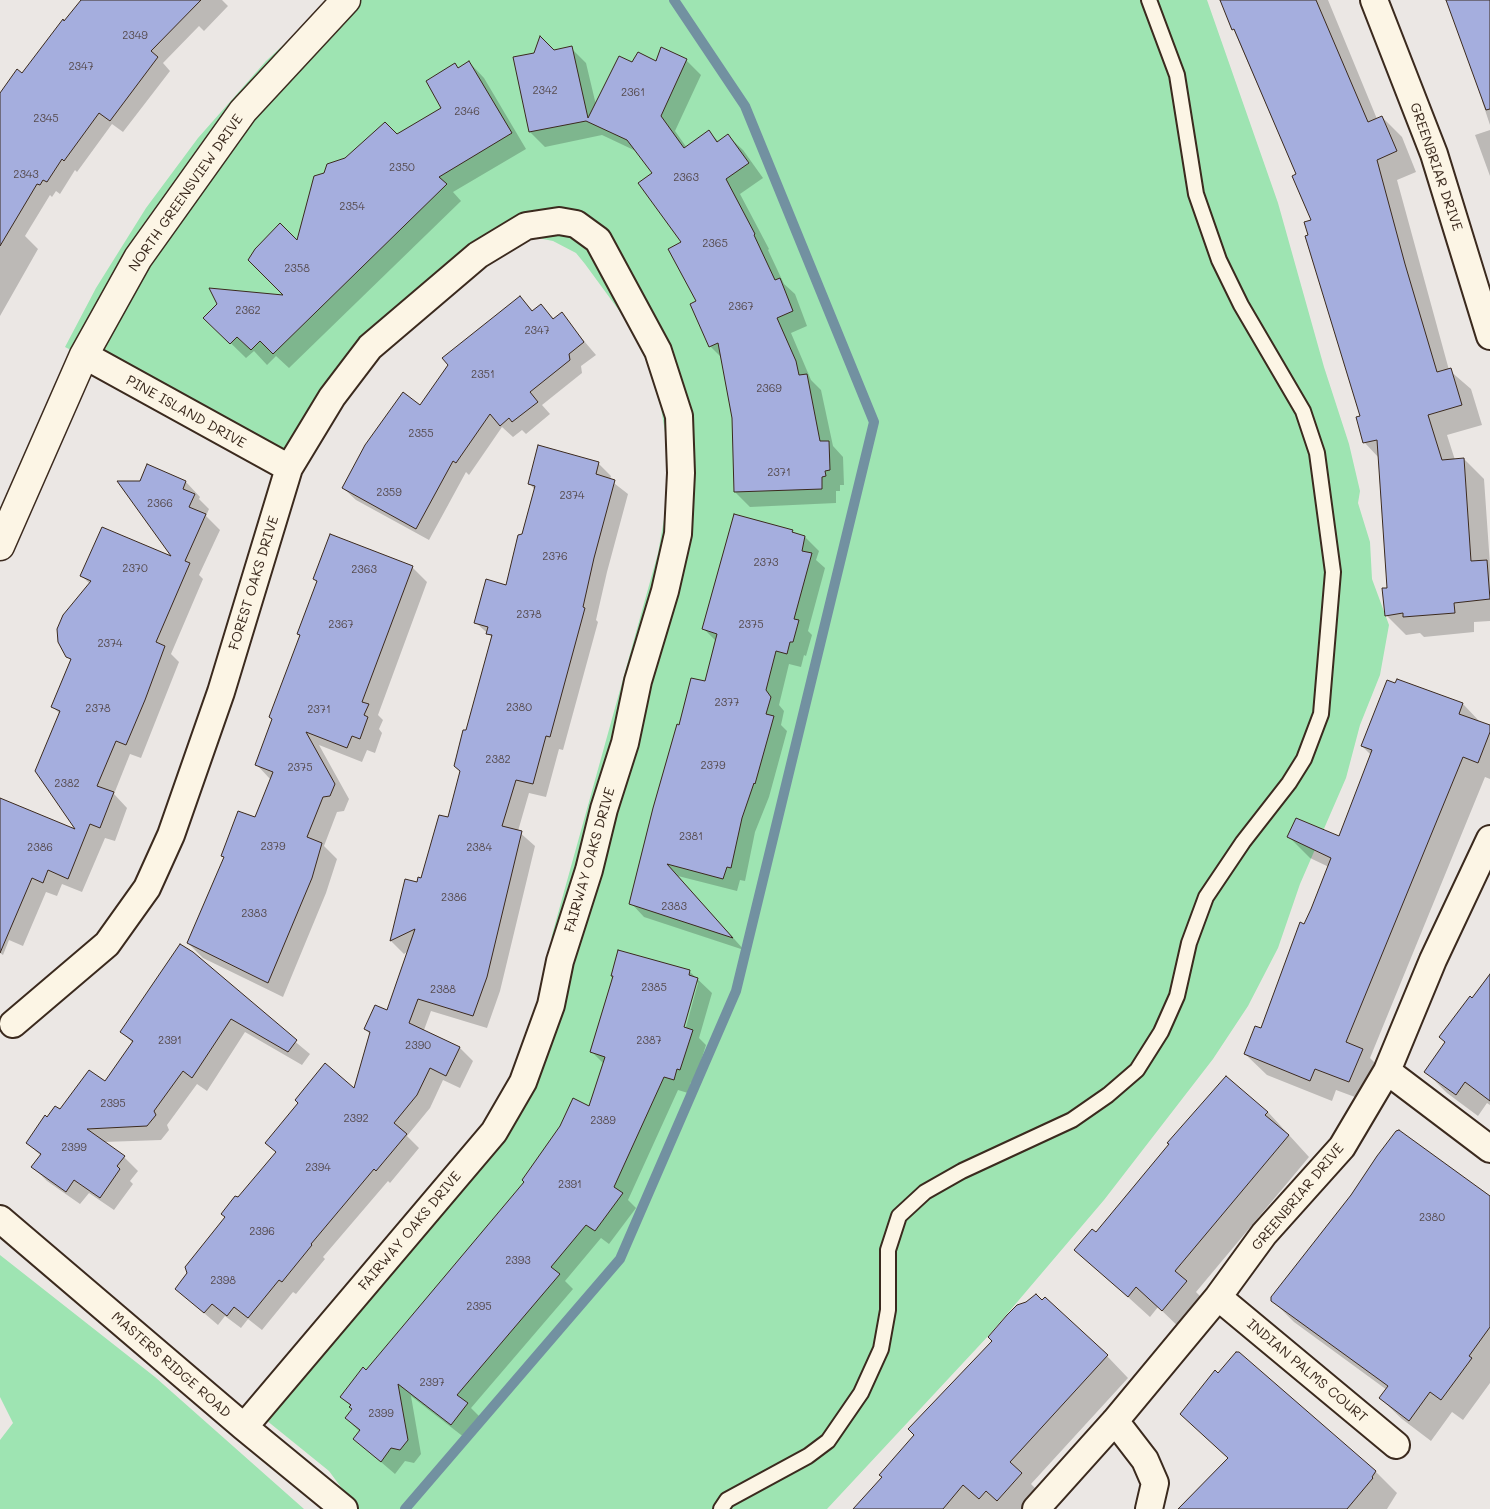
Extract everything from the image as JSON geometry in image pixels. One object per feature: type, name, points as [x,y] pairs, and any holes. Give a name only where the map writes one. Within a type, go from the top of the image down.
[{"type":"street","name":"GREENBRIAR DRIVE","points":[[1374,0],[1434,154],[1490,336]]},
{"type":"street","name":"NORTH GREENSVIEW DRIVE","points":[[0,546],[84,355],[138,258],[243,111],[339,2]]},
{"type":"street","name":"FOREST OAKS DRIVE","points":[[13,1024],[107,944],[148,888],[171,835],[221,692],[289,468],[332,397],[370,347],[478,255],[526,226],[559,221],[576,224]]},
{"type":"street","name":"FAIRWAY OAKS DRIVE","points":[[244,1427],[494,1132],[523,1082],[550,1005],[560,961],[589,870],[604,809],[624,743],[638,681],[666,591],[678,534],[681,473],[679,416],[658,351],[598,240],[576,224]]},
{"type":"street","name":"PINE ISLAND DRIVE","points":[[84,355],[289,468]]},
{"type":"street","name":"GREENBRIAR DRIVE","points":[[1036,1509],[1115,1421],[1218,1297],[1264,1234],[1342,1147],[1386,1070],[1433,960],[1490,839]]},
{"type":"street","points":[[1386,1070],[1490,1149]]},
{"type":"street","name":"MASTERS RIDGE ROAD","points":[[0,1219],[244,1427],[344,1509]]},
{"type":"street","name":"INDIAN PALMS COURT","points":[[1218,1297],[1396,1445]]},
{"type":"street","points":[[1115,1421],[1145,1460],[1155,1483],[1149,1509]]},
{"type":"lane","points":[[721,1509],[727,1500],[808,1456],[828,1441],[861,1393],[881,1349],[888,1310],[888,1250],[899,1216],[925,1192],[955,1175],[1072,1120],[1108,1095],[1137,1070],[1161,1032],[1177,996],[1189,943],[1206,897],[1244,842],[1289,784],[1304,759],[1321,714],[1333,572],[1317,453],[1302,411],[1241,306],[1219,260],[1196,194],[1177,75],[1149,0]]},
{"type":"green space","points":[[332,0],[1207,0],[1278,203],[1324,367],[1349,444],[1360,491],[1358,503],[1370,542],[1372,579],[1389,625],[1380,675],[1360,725],[1346,778],[1300,884],[1278,948],[1248,1006],[1213,1059],[1104,1200],[990,1334],[827,1509],[357,1509],[329,1471],[266,1420],[454,1183],[537,1040],[552,935],[658,553],[667,502],[668,451],[661,408],[646,360],[626,320],[585,264],[576,253],[553,241],[533,237],[504,240],[375,335],[287,459],[65,347],[96,288],[146,208],[198,138],[266,61]]},
{"type":"green space","points":[[0,1255],[155,1377],[304,1509],[0,1509],[0,1440],[13,1423],[0,1397]]},
{"type":"building","points":[[81,0],[201,0],[151,51],[158,57],[110,121],[99,113],[64,161],[62,159],[47,182],[43,180],[40,185],[37,184],[0,246],[0,93],[17,69],[22,73],[63,19],[64,21]]},
{"type":"building","points":[[1220,0],[1316,0],[1368,122],[1382,116],[1397,151],[1377,160],[1405,264],[1437,372],[1451,368],[1462,405],[1428,415],[1442,460],[1464,458],[1471,561],[1487,560],[1490,599],[1454,603],[1455,613],[1403,617],[1403,613],[1385,616],[1382,588],[1387,588],[1377,440],[1363,443],[1356,417],[1360,416],[1305,236],[1308,235],[1304,222],[1311,220],[1292,176],[1296,174]]},
{"type":"building","points":[[1446,0],[1490,0],[1490,109],[1486,110]]},
{"type":"building","points":[[540,36],[554,50],[572,46],[588,118],[619,56],[632,62],[638,52],[656,61],[661,47],[687,59],[661,116],[684,148],[709,130],[717,142],[728,134],[749,163],[726,179],[755,234],[775,280],[780,278],[793,311],[777,318],[796,361],[799,375],[807,374],[820,441],[829,441],[830,470],[825,471],[826,476],[822,477],[822,489],[734,492],[732,418],[718,343],[709,347],[690,304],[696,301],[668,249],[681,242],[638,183],[652,173],[627,140],[586,121],[529,132],[513,57],[534,53]]},
{"type":"building","points":[[469,61],[512,133],[439,177],[447,184],[273,354],[260,341],[251,350],[237,337],[230,344],[203,318],[217,304],[209,288],[283,295],[248,260],[255,249],[280,223],[297,240],[314,176],[324,173],[327,164],[345,158],[385,122],[397,134],[441,108],[426,81],[455,63],[458,68]]},
{"type":"building","points":[[520,296],[532,311],[541,304],[553,319],[562,312],[584,342],[569,354],[570,360],[530,392],[538,402],[512,422],[509,418],[500,426],[490,414],[456,463],[453,461],[416,529],[342,488],[365,445],[403,392],[420,405],[448,365],[442,358]]},
{"type":"building","points":[[538,445],[599,462],[596,474],[615,480],[594,558],[583,607],[585,608],[550,737],[546,736],[533,784],[516,780],[502,826],[522,831],[487,977],[473,1016],[418,999],[409,1023],[460,1047],[446,1076],[430,1068],[417,1095],[394,1123],[407,1134],[376,1171],[374,1169],[311,1244],[282,1282],[279,1280],[248,1318],[234,1307],[227,1316],[212,1304],[204,1313],[175,1289],[187,1273],[185,1267],[225,1217],[221,1214],[235,1196],[238,1197],[276,1152],[265,1143],[298,1103],[295,1100],[325,1063],[354,1088],[370,1032],[364,1029],[375,1005],[387,1010],[415,929],[390,941],[405,879],[417,882],[418,877],[421,878],[439,815],[448,817],[460,771],[454,766],[492,635],[486,634],[488,627],[474,623],[486,579],[506,585],[518,535],[522,534],[535,486],[528,484]]},
{"type":"building","points":[[147,464],[186,481],[183,489],[195,494],[189,507],[206,514],[185,561],[190,563],[156,642],[165,646],[145,700],[126,745],[116,741],[97,786],[114,792],[100,828],[90,824],[68,879],[48,870],[43,883],[32,878],[0,953],[0,798],[75,829],[35,771],[60,711],[51,707],[71,659],[66,657],[58,642],[57,629],[63,615],[91,581],[80,576],[102,527],[171,556],[117,481],[140,481]]},
{"type":"building","points":[[734,514],[793,530],[792,532],[805,536],[802,551],[812,553],[794,619],[799,620],[793,642],[790,642],[787,654],[776,651],[766,690],[771,697],[766,714],[774,716],[755,784],[742,818],[731,868],[727,867],[723,879],[667,864],[733,938],[629,904],[653,808],[677,724],[679,725],[691,678],[705,681],[717,634],[702,629]]},
{"type":"building","points":[[330,534],[413,566],[362,702],[369,704],[364,715],[368,717],[360,739],[352,736],[347,748],[306,732],[335,784],[330,796],[323,797],[307,837],[322,843],[312,878],[268,983],[187,943],[224,857],[221,856],[238,811],[255,817],[273,772],[255,765],[272,719],[269,717],[300,635],[297,634],[317,581],[313,579]]},
{"type":"building","points":[[1397,679],[1463,703],[1459,714],[1490,725],[1490,732],[1478,763],[1463,757],[1346,1042],[1363,1049],[1349,1082],[1315,1069],[1310,1081],[1244,1054],[1255,1026],[1261,1028],[1300,922],[1304,924],[1331,858],[1287,837],[1296,818],[1339,836],[1372,750],[1361,746],[1387,680],[1395,683]]},
{"type":"building","points":[[180,944],[193,952],[297,1040],[288,1052],[231,1019],[192,1078],[183,1071],[154,1111],[156,1115],[147,1126],[87,1129],[125,1156],[117,1166],[120,1169],[100,1198],[74,1180],[66,1192],[31,1167],[41,1154],[26,1143],[45,1115],[47,1117],[55,1106],[60,1109],[89,1070],[105,1081],[133,1041],[120,1032]]},
{"type":"building","points":[[618,950],[690,970],[689,975],[698,978],[684,1027],[693,1030],[680,1070],[677,1069],[674,1080],[664,1077],[614,1187],[623,1193],[595,1231],[586,1225],[551,1267],[560,1274],[457,1395],[468,1403],[451,1425],[398,1384],[408,1440],[400,1450],[391,1448],[381,1462],[353,1439],[360,1430],[345,1418],[352,1409],[349,1407],[351,1405],[340,1397],[363,1367],[366,1370],[524,1182],[522,1180],[560,1126],[573,1098],[589,1106],[605,1057],[590,1052],[613,976],[611,976]]},
{"type":"building","points":[[1490,974],[1490,1101],[1465,1082],[1456,1095],[1424,1072],[1445,1042],[1439,1037],[1470,996],[1472,998]]},
{"type":"building","points":[[1226,1076],[1268,1112],[1265,1115],[1289,1135],[1175,1271],[1187,1281],[1162,1311],[1136,1287],[1128,1297],[1074,1250],[1092,1229],[1096,1232],[1169,1144],[1167,1143]]},
{"type":"building","points":[[1399,1130],[1490,1196],[1490,1327],[1469,1356],[1472,1358],[1441,1400],[1430,1392],[1409,1421],[1379,1398],[1388,1386],[1271,1301],[1271,1297],[1351,1195],[1396,1131]]},
{"type":"building","points":[[1036,1294],[1042,1300],[1045,1297],[1108,1355],[1010,1462],[1022,1473],[997,1501],[986,1491],[979,1499],[963,1485],[943,1509],[853,1509],[882,1477],[879,1475],[914,1435],[908,1429],[992,1341],[988,1337],[1007,1315],[1017,1305],[1026,1302]]},
{"type":"building","points":[[1236,1352],[1239,1352],[1376,1471],[1373,1478],[1347,1509],[1178,1509],[1228,1458],[1180,1414],[1215,1370],[1218,1373]]},
{"type":"waterway","points":[[405,1509],[620,1259],[736,991],[874,422],[745,106],[674,0]]}]
